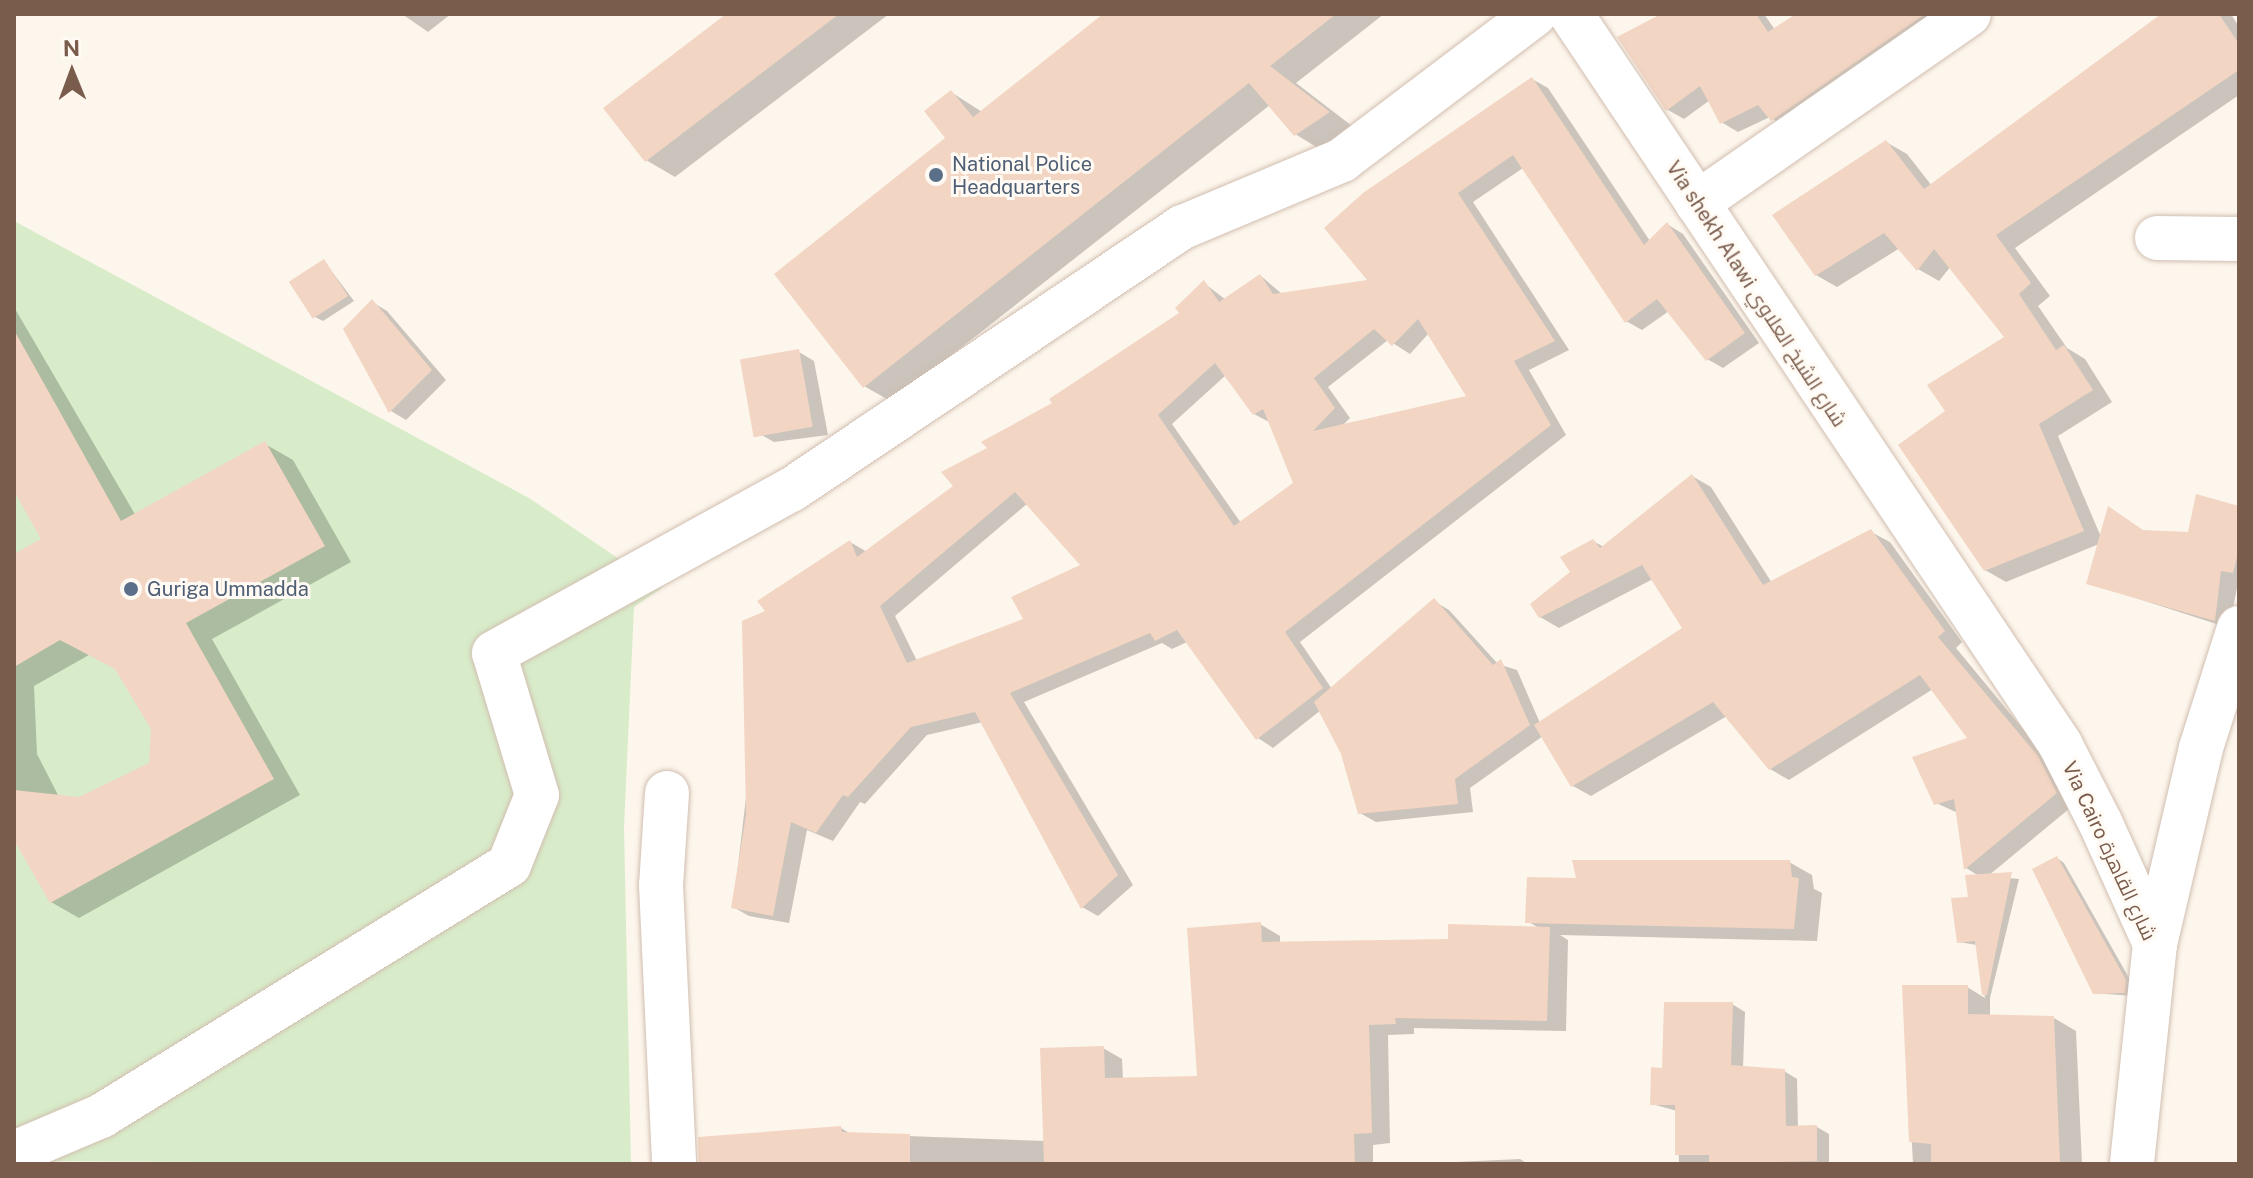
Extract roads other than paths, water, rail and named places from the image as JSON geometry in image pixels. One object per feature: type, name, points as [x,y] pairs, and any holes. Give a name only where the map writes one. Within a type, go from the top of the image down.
[{"type":"street","points":[[14,1153],[101,1116],[509,865],[537,795],[494,653],[791,490],[1183,227],[1342,160],[1535,14]]},
{"type":"street","name":"Via shekh Alawi شارع الشيخ العلاوي","points":[[1571,14],[1942,574]]},
{"type":"street","points":[[1697,203],[1969,14]]},
{"type":"street","points":[[2157,238],[2239,239]]},
{"type":"street","name":"Via Cairo شارع القاهرة","points":[[1942,574],[2060,744],[2155,944],[2132,1164]]},
{"type":"street","points":[[2155,944],[2201,748],[2239,628]]},
{"type":"street","points":[[667,793],[661,885],[674,1164]]},
{"type":"place","name":"National Police Headquarters","points":[[936,175]]},
{"type":"place","name":"Guriga Ummadda","points":[[131,589]]}]
